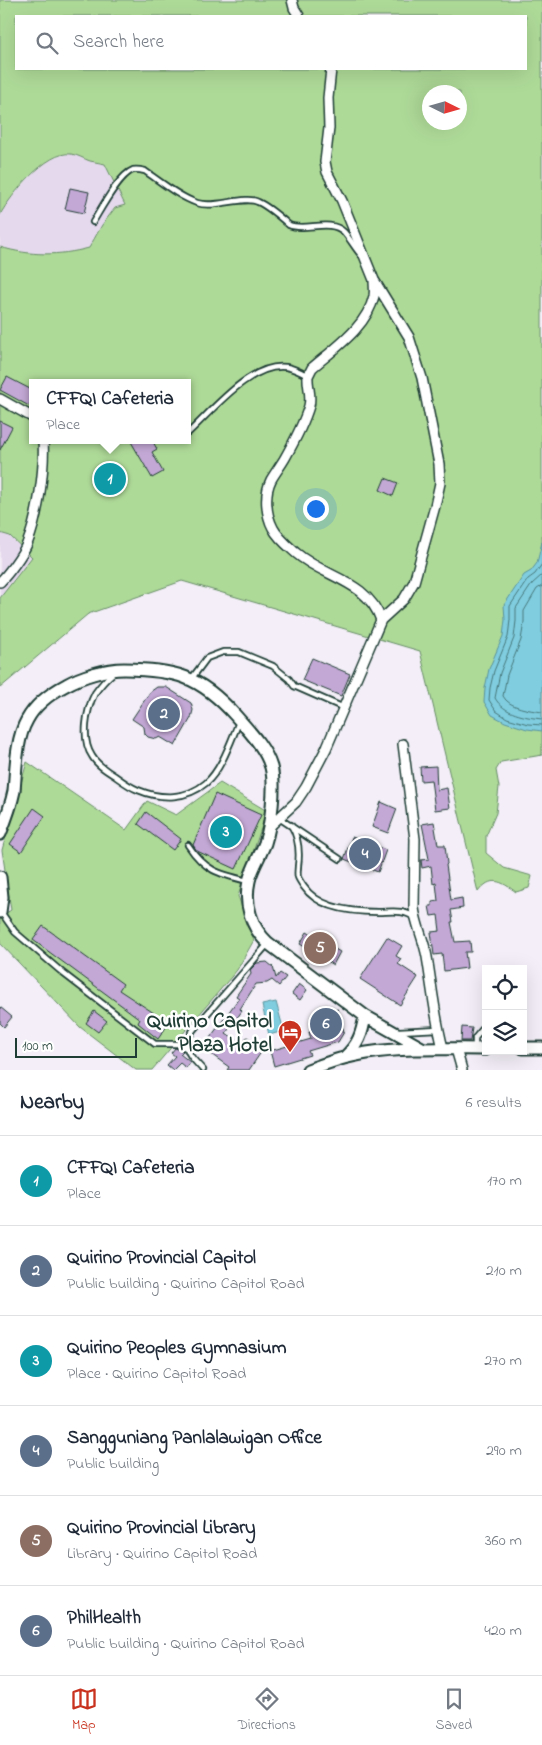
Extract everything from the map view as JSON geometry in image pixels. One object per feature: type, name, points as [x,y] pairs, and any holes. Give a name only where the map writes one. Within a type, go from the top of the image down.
[{"type":"street","points":[[292,0],[298,15]]},
{"type":"street","points":[[269,827],[296,802],[306,787],[326,749],[381,620],[404,599],[414,582],[440,483],[439,464],[418,361],[409,337],[374,280],[342,201],[327,172],[328,98],[331,70]]},
{"type":"street","points":[[374,280],[374,296],[356,329],[312,368],[308,376],[310,403],[286,457],[270,482],[268,516],[273,529],[281,540],[301,557],[357,588],[372,601],[381,620]]},
{"type":"street","points":[[0,399],[29,415]]},
{"type":"street","points":[[0,582],[27,545],[36,510],[41,477],[43,444]]},
{"type":"street","points":[[0,834],[10,812],[16,763],[26,720],[39,704],[73,680],[117,669],[171,672],[190,680],[201,686],[225,705],[240,721],[265,751],[272,770],[273,788],[269,827],[265,843],[249,882],[247,904],[257,931],[268,943],[365,1016],[422,1048]]},
{"type":"street","points":[[403,744],[415,839],[414,908],[427,956],[438,1029],[443,1048]]},
{"type":"street","points":[[0,877],[1,912]]},
{"type":"street","points":[[345,1057],[355,1048],[365,1016]]},
{"type":"street","points":[[308,1070],[345,1057],[367,1053],[422,1048],[480,1049]]},
{"type":"street","points":[[527,1048],[542,1048]]},
{"type":"street","points":[[456,1049],[462,1070]]},
{"type":"lane","points":[[93,222],[116,186],[133,170],[140,170],[145,171],[198,204],[214,205],[249,200],[257,201],[295,228],[336,227],[343,231],[369,266]]},
{"type":"lane","points":[[191,430],[231,391],[249,377],[268,367],[286,367],[308,376]]},
{"type":"lane","points":[[190,680],[207,658],[223,652],[239,652],[273,666],[289,679],[294,686],[344,708]]},
{"type":"lane","points":[[117,669],[104,681],[95,694],[89,708],[86,738],[91,756],[103,768],[136,790],[170,797],[192,793],[208,781],[222,760],[240,721]]},
{"type":"lane","points":[[279,818],[340,859]]},
{"type":"lane","points":[[291,825],[300,848],[297,876],[315,899],[355,911],[406,912],[416,919]]},
{"type":"lane","points":[[188,845],[203,863],[220,874],[249,882]]},
{"type":"lane","points":[[1,912],[16,932],[64,974],[155,1044],[177,1044],[186,1048]]},
{"type":"lane","points":[[203,1070],[188,1054],[186,1048],[187,1040],[193,1030],[268,943]]},
{"type":"lane","points":[[392,1032],[438,1029]]},
{"type":"lane","points":[[480,1049],[475,1038],[482,1030]]},
{"type":"shaded area","points":[[70,153],[105,164],[125,206],[115,208],[102,225],[89,248],[72,253],[36,255],[0,247],[0,215],[6,203],[41,165],[53,158]]},
{"type":"shaded area","points":[[0,533],[10,536],[32,557],[0,598]]},
{"type":"green space","points":[[0,0],[542,0],[542,755],[501,762],[496,770],[499,787],[496,813],[486,836],[486,853],[504,868],[532,876],[529,888],[516,892],[506,885],[492,882],[487,883],[478,892],[420,651],[182,581],[88,614],[0,688],[0,598],[32,557],[10,536],[0,533],[0,247],[44,254],[56,254],[89,248],[102,225],[115,208],[125,205],[105,164],[71,154],[51,159],[30,176],[0,215]]},
{"type":"green space","points":[[27,762],[126,830],[147,801],[176,815],[220,783],[267,811],[238,896],[254,940],[237,970],[152,1070],[136,1070],[80,1027],[0,943],[0,917],[11,910],[2,850]]},
{"type":"water","points":[[542,542],[542,731],[527,729],[505,722],[492,715],[484,702],[489,669],[503,636],[504,605],[524,575],[531,571],[537,563]]},
{"type":"water","points":[[276,1002],[284,1031],[269,1035],[262,1005]]},
{"type":"building","points":[[70,188],[89,192],[84,213],[65,209]]},
{"type":"building","points":[[7,377],[29,388],[29,406],[0,390]]},
{"type":"building","points":[[0,421],[12,427],[0,450]]},
{"type":"building","points":[[132,444],[154,444],[157,449],[152,452],[163,472],[152,478]]},
{"type":"building","points":[[105,469],[109,475],[123,475],[122,485],[101,486],[101,482],[96,475],[99,470]]},
{"type":"building","points":[[385,478],[398,483],[393,496],[380,490]]},
{"type":"building","points":[[312,658],[350,674],[341,696],[302,680]]},
{"type":"building","points":[[157,687],[166,687],[191,703],[193,710],[191,718],[175,746],[160,737],[156,739],[148,737],[145,734],[144,727],[132,719],[150,692]]},
{"type":"building","points":[[436,766],[437,790],[447,788],[450,808],[435,810],[431,780],[421,781],[420,767]]},
{"type":"building","points":[[215,794],[261,815],[236,869],[197,851],[193,845]]},
{"type":"building","points":[[381,802],[397,809],[388,833],[372,827]]},
{"type":"building","points":[[34,808],[45,816],[21,852],[10,844]]},
{"type":"building","points":[[146,812],[181,839],[173,850],[138,824]]},
{"type":"building","points":[[434,822],[438,845],[445,845],[451,900],[462,898],[463,908],[451,910],[453,922],[451,922],[455,942],[470,941],[471,952],[465,952],[467,968],[444,971],[442,954],[434,955],[431,932],[440,931],[438,915],[431,916],[429,906],[432,906],[432,902],[438,901],[436,883],[433,884],[431,866],[422,868],[421,860],[429,859],[422,824]]},
{"type":"building","points":[[352,837],[386,850],[378,872],[344,859]]},
{"type":"building","points":[[43,926],[123,984],[119,990],[169,1023],[158,1039],[138,1023],[140,1019],[33,940]]},
{"type":"building","points":[[307,932],[340,952],[333,965],[300,944]]},
{"type":"building","points":[[387,937],[402,946],[396,956],[401,959],[398,964],[418,977],[400,1005],[360,979]]},
{"type":"building","points":[[267,962],[273,967],[276,978],[280,973],[286,977],[279,986],[272,980],[267,983],[256,984],[240,1009],[242,1011],[226,1033],[242,1044],[247,1037],[264,1048],[249,1070],[227,1070],[229,1067],[208,1052],[212,1046],[207,1042],[239,998],[236,996],[251,974],[250,970],[257,963]]},
{"type":"building","points":[[299,984],[307,990],[300,1000],[292,994]]},
{"type":"building","points":[[0,1007],[12,1017],[4,1027],[0,1023]]},
{"type":"building","points":[[338,1009],[344,1032],[338,1042],[308,1051],[310,1055],[274,1066],[270,1051],[311,1039],[309,1032],[328,1027],[324,1014]]},
{"type":"building","points":[[94,1011],[107,1021],[98,1032],[86,1023]]},
{"type":"building","points":[[462,1027],[472,1028],[470,1041],[461,1041]]},
{"type":"building","points":[[175,1048],[183,1051],[180,1054],[190,1062],[186,1068],[180,1063],[173,1070],[167,1065],[175,1056],[171,1053]]},
{"type":"place","name":"CFFQI Cafeteria","points":[[110,479]]},
{"type":"place","name":"Quirino Provincial Capitol","points":[[164,714]]},
{"type":"place","name":"Quirino Peoples Gymnasium","points":[[226,832]]},
{"type":"place","name":"Sangguniang Panlalawigan Office","points":[[365,854]]},
{"type":"place","name":"Quirino Provincial Library","points":[[320,948]]},
{"type":"place","name":"PhilHealth","points":[[326,1024]]},
{"type":"place","name":"Quirino Capitol Plaza Hotel","points":[[290,1053]]}]
